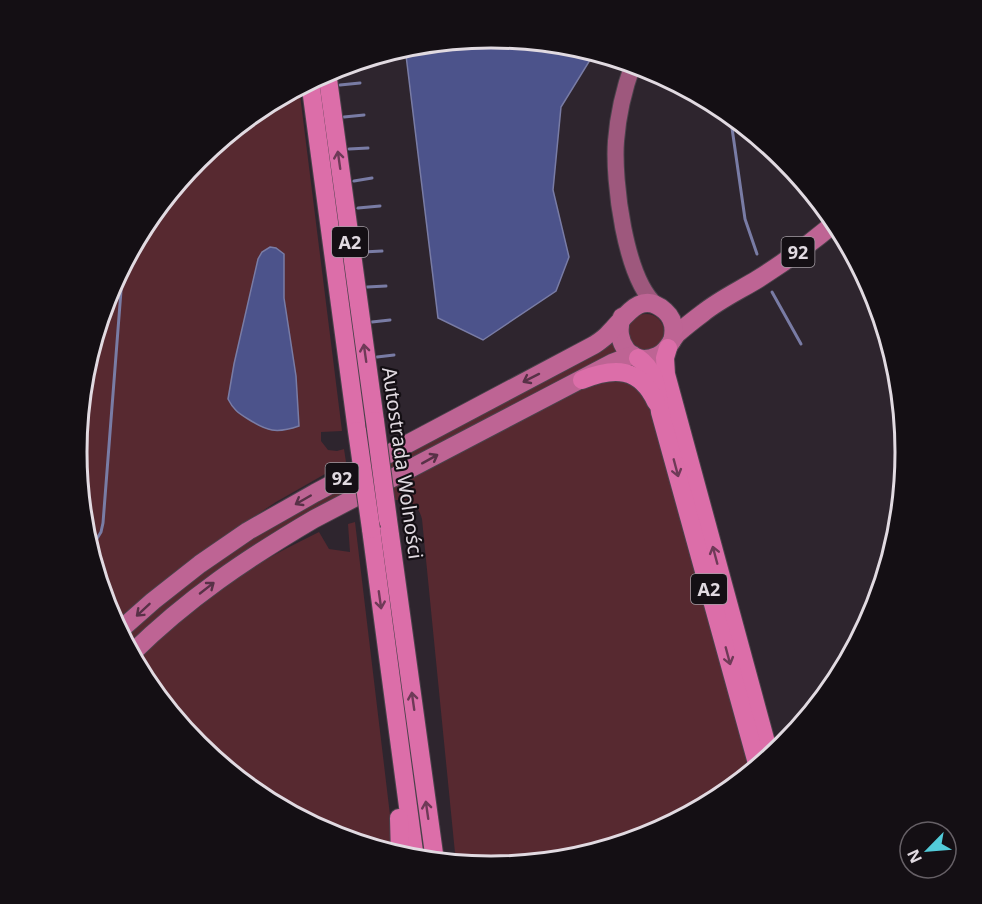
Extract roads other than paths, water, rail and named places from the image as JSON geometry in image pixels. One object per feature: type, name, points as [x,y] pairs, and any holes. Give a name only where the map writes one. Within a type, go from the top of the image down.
[{"type":"highway","name":"Autostrada Wolności","points":[[328,82],[434,852]]},
{"type":"highway","name":"Autostrada Wolności","points":[[311,90],[414,848]]},
{"type":"highway","name":"A2","points":[[670,345],[665,358],[666,374],[767,747]]},
{"type":"highway","name":"A2","points":[[636,357],[647,365],[653,375],[660,412],[755,757]]},
{"type":"highway","name":"A2","points":[[582,380],[609,371],[635,376],[649,389],[660,412]]},
{"type":"highway","name":"A2","points":[[395,715],[391,744],[398,798],[400,845]]},
{"type":"main road","name":"92","points":[[138,648],[210,585],[269,545],[315,519],[612,363],[636,357],[655,358],[670,345],[676,335],[705,311],[777,267],[827,229]]},
{"type":"main road","name":"92","points":[[126,625],[200,564],[248,531],[325,487],[594,345],[607,336],[625,314],[637,305],[646,303],[677,315],[705,311]]},
{"type":"main road","points":[[662,309],[674,329],[670,345]]},
{"type":"main road","points":[[625,314],[619,326],[621,343],[636,357]]},
{"type":"street","points":[[630,73],[623,92],[617,133],[615,161],[619,198],[633,268],[649,299],[662,309]]},
{"type":"street","points":[[625,314],[632,295],[630,276],[633,268]]},
{"type":"water","points":[[491,48],[544,51],[590,61],[561,107],[553,190],[569,257],[556,291],[483,340],[438,318],[406,57],[438,51]]},
{"type":"water","points":[[270,247],[284,254],[284,298],[296,376],[299,426],[284,430],[272,430],[244,417],[228,399],[258,259],[262,252]]},
{"type":"waterway","points":[[340,85],[360,83]]},
{"type":"waterway","points":[[344,117],[364,115]]},
{"type":"waterway","points":[[732,128],[745,219],[757,254]]},
{"type":"waterway","points":[[349,149],[368,148]]},
{"type":"waterway","points":[[354,181],[372,178]]},
{"type":"waterway","points":[[358,208],[380,206]]},
{"type":"waterway","points":[[363,252],[382,251]]},
{"type":"waterway","points":[[367,287],[386,286]]},
{"type":"waterway","points":[[97,539],[103,523],[121,290]]},
{"type":"waterway","points":[[772,292],[801,344]]},
{"type":"waterway","points":[[372,322],[390,320]]},
{"type":"waterway","points":[[377,357],[394,355]]}]
